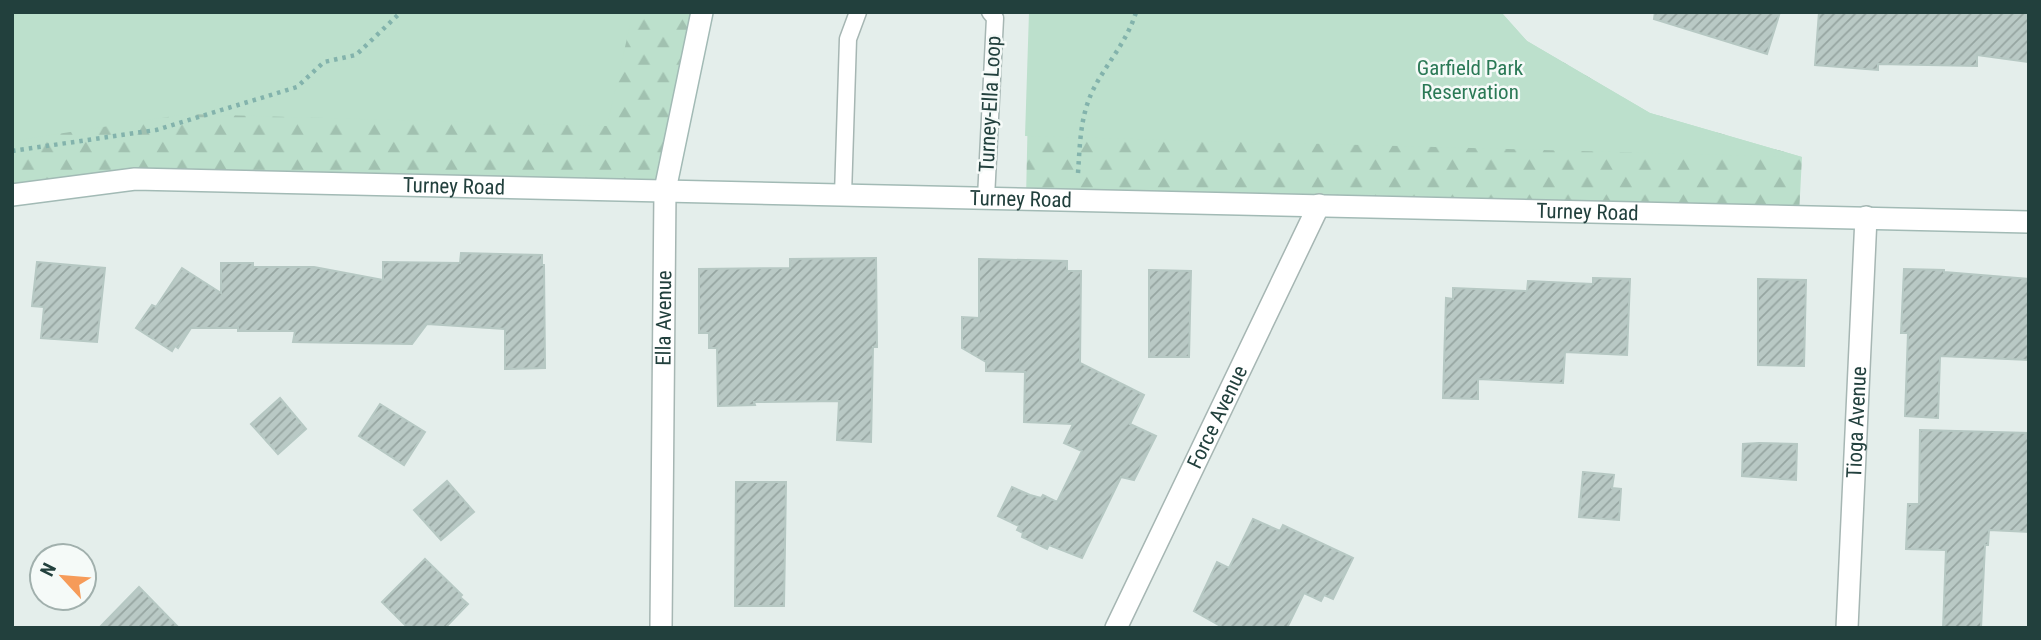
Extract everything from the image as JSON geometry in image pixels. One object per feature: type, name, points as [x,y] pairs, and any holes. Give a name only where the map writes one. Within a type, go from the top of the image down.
[{"type":"main road","name":"Ella Avenue","points":[[661,628],[665,190],[702,12]]},
{"type":"main road","name":"Turney Road","points":[[12,195],[135,179],[2029,222]]},
{"type":"main road","name":"Force Avenue","points":[[1116,628],[1319,205]]},
{"type":"main road","name":"Tioga Avenue","points":[[1847,628],[1866,217]]},
{"type":"lane","points":[[843,195],[848,39],[858,12]]},
{"type":"lane","name":"Turney-Ella Loop","points":[[986,198],[995,18],[990,12]]},
{"type":"path","points":[[12,151],[156,130],[297,87],[324,62],[356,55],[401,12]]},
{"type":"path","points":[[1075,200],[1082,117],[1094,89],[1116,54],[1136,12]]},
{"type":"green space","points":[[12,12],[702,12],[665,190],[135,179],[12,195]]},
{"type":"green space","points":[[12,12],[633,12],[607,126],[187,114],[12,141]]},
{"type":"green space","name":"Garfield Park Reservation","points":[[1029,12],[1501,12],[1527,41],[1650,113],[1802,157],[1025,136]]},
{"type":"green space","name":"Garfield Park Reservation","points":[[1030,12],[1501,12],[1527,41],[1650,113],[1802,157],[1799,215],[1026,199]]},
{"type":"building","points":[[1655,12],[1780,12],[1767,54],[1654,19]]},
{"type":"building","points":[[1819,12],[2029,12],[2029,62],[1977,55],[1977,66],[1878,64],[1878,70],[1815,65]]},
{"type":"building","points":[[461,253],[542,255],[545,368],[505,369],[505,329],[427,324],[412,344],[293,342],[295,331],[191,328],[178,348],[175,346],[172,351],[136,328],[152,305],[156,307],[182,268],[221,293],[221,263],[253,263],[253,267],[314,267],[383,280],[383,262],[460,263]]},
{"type":"building","points":[[876,258],[877,347],[873,347],[871,442],[837,440],[839,401],[754,402],[755,405],[718,406],[717,348],[709,348],[709,333],[699,333],[699,269],[790,268],[790,259]]},
{"type":"building","points":[[979,259],[1067,261],[1067,271],[1081,271],[1080,363],[1144,395],[1130,424],[1156,436],[1134,480],[1121,477],[1082,558],[1049,545],[1047,549],[1022,537],[1023,533],[1017,530],[1019,526],[998,516],[1012,487],[1041,498],[1043,495],[1057,502],[1082,451],[1064,443],[1073,424],[1024,422],[1025,372],[986,371],[986,362],[962,348],[962,317],[979,318]]},
{"type":"building","points":[[37,262],[105,268],[97,342],[41,338],[44,307],[32,306]]},
{"type":"building","points":[[1904,269],[1944,270],[2029,279],[2029,360],[1940,356],[1938,418],[1905,416],[1908,333],[1901,333]]},
{"type":"building","points":[[1149,270],[1191,271],[1189,357],[1149,357]]},
{"type":"building","points":[[1593,278],[1630,279],[1627,355],[1565,352],[1563,383],[1478,379],[1478,399],[1443,398],[1446,298],[1453,299],[1453,288],[1527,291],[1528,281],[1593,284]]},
{"type":"building","points":[[1758,279],[1806,280],[1804,366],[1758,365]]},
{"type":"building","points":[[280,398],[306,429],[278,454],[251,424]]},
{"type":"building","points":[[380,404],[425,432],[404,465],[359,436]]},
{"type":"building","points":[[1920,430],[2029,433],[2029,532],[1989,530],[1988,545],[1985,545],[1981,628],[1943,628],[1946,550],[1906,549],[1908,504],[1919,504]]},
{"type":"building","points":[[1743,444],[1797,444],[1796,480],[1742,476]]},
{"type":"building","points":[[1583,472],[1614,475],[1612,488],[1621,489],[1619,520],[1579,517]]},
{"type":"building","points":[[447,481],[474,512],[441,540],[414,510]]},
{"type":"building","points":[[736,482],[786,482],[784,606],[735,606]]},
{"type":"building","points":[[1253,519],[1280,531],[1283,525],[1353,558],[1333,599],[1324,595],[1321,601],[1304,593],[1287,628],[1224,628],[1194,611],[1217,562],[1229,568]]},
{"type":"building","points":[[425,559],[468,604],[445,628],[408,628],[382,602]]},
{"type":"building","points":[[139,587],[179,628],[99,628]]}]
